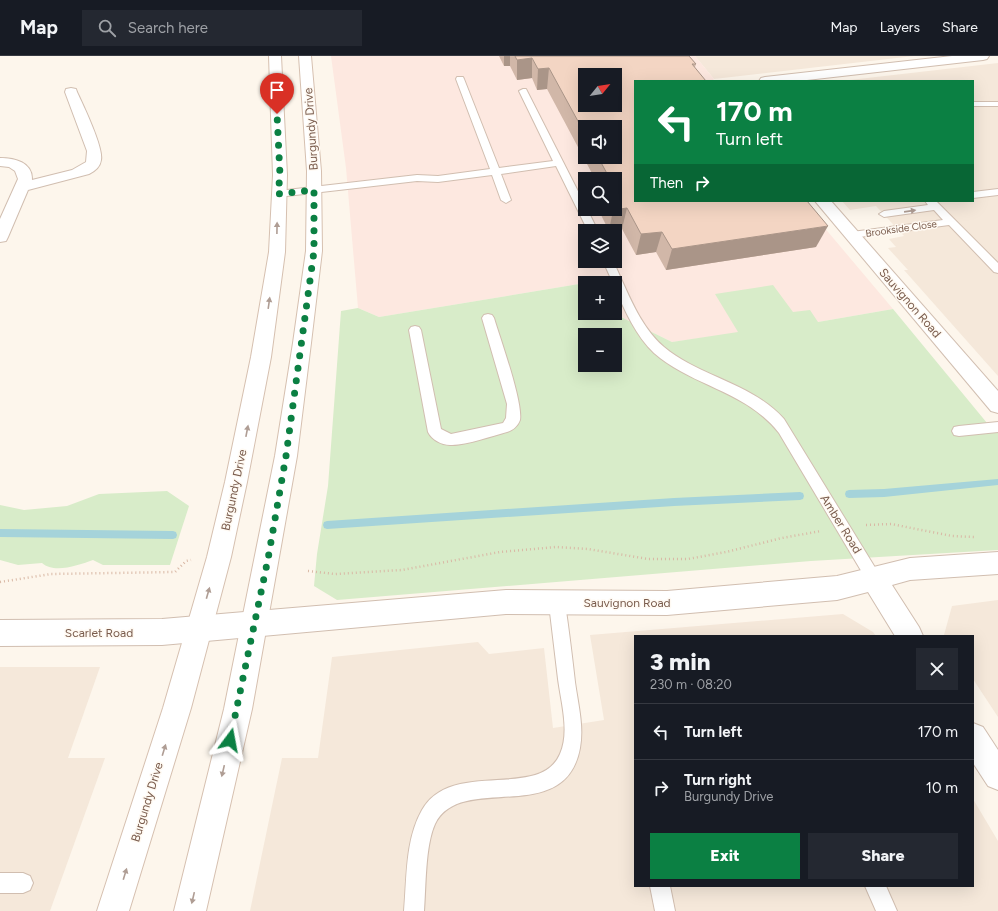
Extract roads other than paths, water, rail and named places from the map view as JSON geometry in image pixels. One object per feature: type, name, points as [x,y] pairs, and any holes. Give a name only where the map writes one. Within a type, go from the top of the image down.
[{"type":"main road","name":"Burgundy Drive","points":[[114,911],[177,708],[218,557],[236,482],[261,357],[277,252],[278,194],[280,175],[275,56]]},
{"type":"main road","name":"Burgundy Drive","points":[[190,911],[238,709],[286,456],[302,343],[314,251],[314,190],[310,109],[305,56]]},
{"type":"main road","points":[[773,80],[962,57],[983,56]]},
{"type":"main road","points":[[22,187],[81,172],[90,168],[95,159],[94,151],[71,92]]},
{"type":"main road","points":[[0,162],[16,165],[24,171],[25,179],[0,238]]},
{"type":"main road","name":"Sauvignon Road","points":[[824,202],[998,405]]},
{"type":"main road","name":"Sauvignon Road","points":[[254,624],[506,602],[557,604],[667,603],[837,588],[910,568],[998,563]]},
{"type":"main road","name":"Amber Road","points":[[874,578],[909,635]]},
{"type":"main road","name":"Scarlet Road","points":[[0,633],[149,632],[254,624]]},
{"type":"main road","points":[[974,739],[998,776]]},
{"type":"lane","points":[[460,79],[506,200]]},
{"type":"lane","points":[[523,91],[590,224]]},
{"type":"lane","points":[[974,104],[998,104]]},
{"type":"lane","points":[[278,194],[417,178],[438,179],[559,163]]},
{"type":"lane","points":[[974,195],[998,192]]},
{"type":"lane","name":"Brookside Close","points":[[884,214],[932,203],[998,269]]},
{"type":"lane","name":"Brookside Close","points":[[852,235],[951,222]]},
{"type":"lane","name":"Amber Road","points":[[611,268],[644,334],[660,351],[684,366],[751,401],[770,413],[784,429],[874,578]]},
{"type":"lane","points":[[415,330],[435,432],[443,438],[451,440],[507,427],[513,420],[513,404],[488,318]]},
{"type":"lane","points":[[959,431],[998,427]]},
{"type":"lane","points":[[414,911],[421,838],[429,815],[443,799],[464,791],[527,787],[548,781],[564,767],[571,749],[573,725],[557,604]]},
{"type":"lane","points":[[0,883],[23,883]]},
{"type":"lane","points":[[660,887],[665,911]]},
{"type":"lane","points":[[875,887],[887,911]]},
{"type":"waterway","points":[[849,494],[884,493],[998,482]]},
{"type":"waterway","points":[[327,525],[674,502],[800,496]]},
{"type":"waterway","points":[[0,533],[173,535]]}]
